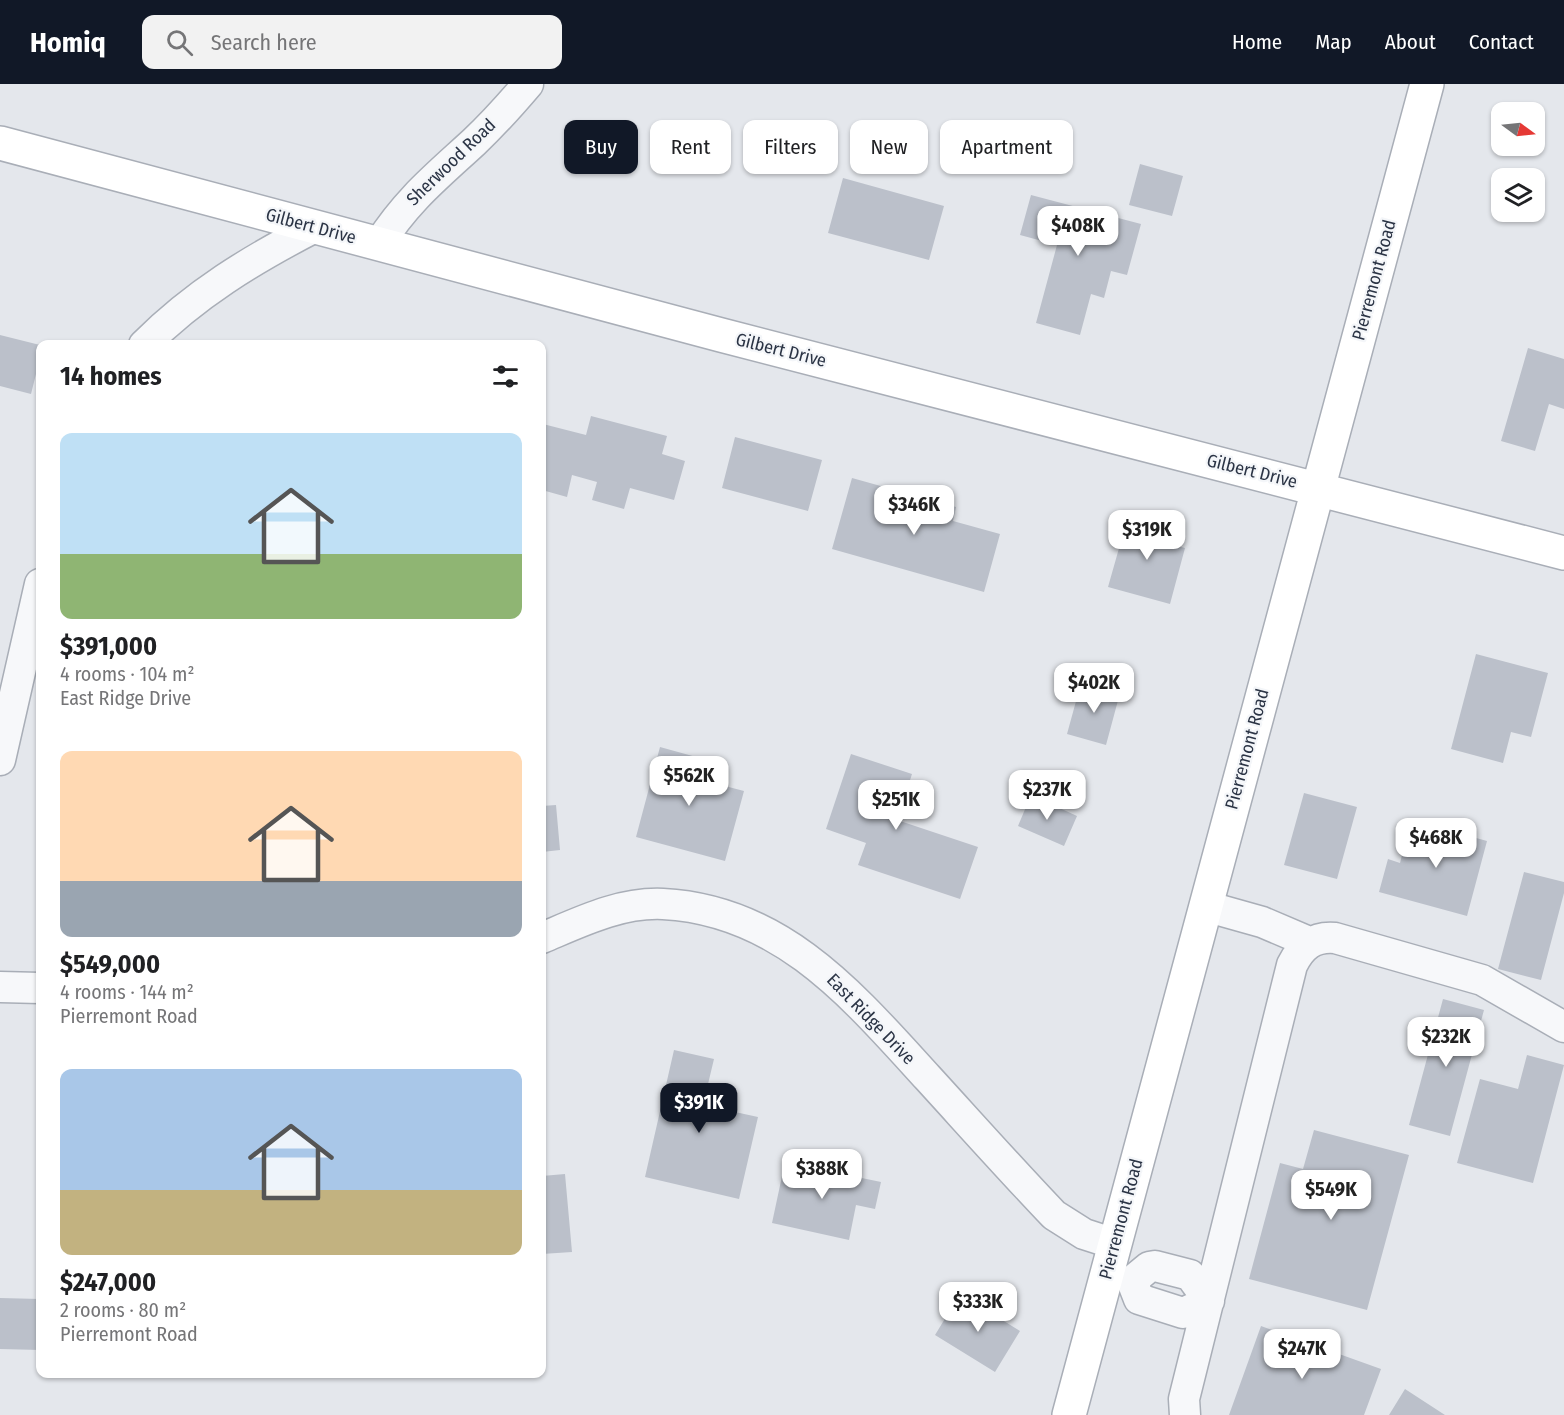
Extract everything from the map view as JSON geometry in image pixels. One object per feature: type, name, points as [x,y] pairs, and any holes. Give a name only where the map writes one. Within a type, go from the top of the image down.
[{"type":"street","name":"Sherwood Road","points":[[379,244],[397,216],[432,178],[475,141],[528,84]]},
{"type":"street","name":"Pierremont Road","points":[[1069,1415],[1118,1266],[1205,906],[1427,84]]},
{"type":"street","name":"Gilbert Drive","points":[[0,143],[1564,553]]},
{"type":"street","points":[[149,340],[219,281],[250,261],[315,227]]},
{"type":"street","points":[[0,760],[36,602]]},
{"type":"street","name":"East Ridge Drive","points":[[546,936],[593,916],[615,910],[661,904],[707,909],[736,918],[795,950],[854,997],[1054,1215],[1084,1234],[1118,1266]]},
{"type":"street","points":[[1205,906],[1262,922],[1310,942]]},
{"type":"street","points":[[1185,1415],[1184,1398],[1292,966],[1299,952],[1310,942],[1322,937],[1335,938],[1463,972],[1501,989],[1564,1027]]},
{"type":"street","points":[[0,987],[36,988]]},
{"type":"street","points":[[1118,1266],[1139,1299],[1183,1314],[1209,1301]]},
{"type":"building","points":[[1140,164],[1183,176],[1172,216],[1129,205]]},
{"type":"building","points":[[843,178],[944,206],[929,260],[828,233]]},
{"type":"building","points":[[1031,195],[1141,224],[1127,275],[1111,271],[1104,298],[1091,294],[1080,335],[1036,323],[1057,245],[1020,235]]},
{"type":"building","points":[[0,335],[36,344],[36,374],[31,394],[0,386]]},
{"type":"building","points":[[1528,348],[1564,359],[1564,409],[1549,404],[1535,451],[1501,441]]},
{"type":"building","points":[[591,416],[667,436],[662,454],[685,461],[674,500],[630,488],[624,509],[592,500],[597,482],[572,475],[567,497],[546,491],[546,425],[586,435]]},
{"type":"building","points":[[735,437],[822,460],[808,511],[722,488]]},
{"type":"building","points":[[852,478],[956,507],[953,521],[1000,534],[984,592],[832,549]]},
{"type":"building","points":[[1129,513],[1168,524],[1162,542],[1185,548],[1170,604],[1108,587]]},
{"type":"building","points":[[1476,654],[1548,673],[1531,737],[1511,732],[1503,763],[1451,749]]},
{"type":"building","points":[[1081,683],[1120,693],[1106,745],[1067,734]]},
{"type":"building","points":[[660,747],[707,760],[702,780],[744,791],[725,861],[636,837]]},
{"type":"building","points":[[851,754],[912,774],[897,820],[978,847],[960,899],[858,865],[866,843],[826,829]]},
{"type":"building","points":[[1304,793],[1357,807],[1337,879],[1284,865]]},
{"type":"building","points":[[1031,795],[1077,816],[1064,846],[1018,826]]},
{"type":"building","points":[[556,805],[560,850],[546,852],[546,806]]},
{"type":"building","points":[[1411,820],[1487,841],[1467,916],[1379,892],[1388,859],[1400,863]]},
{"type":"building","points":[[1524,872],[1564,882],[1564,893],[1541,980],[1498,969]]},
{"type":"building","points":[[1443,999],[1484,1010],[1450,1136],[1409,1125]]},
{"type":"building","points":[[674,1050],[714,1059],[703,1105],[758,1117],[739,1199],[645,1177]]},
{"type":"building","points":[[1527,1055],[1564,1065],[1533,1183],[1457,1163],[1480,1079],[1518,1089]]},
{"type":"building","points":[[1314,1130],[1409,1155],[1367,1310],[1249,1279],[1280,1163],[1303,1169]]},
{"type":"building","points":[[785,1162],[881,1182],[875,1209],[856,1205],[849,1240],[772,1223]]},
{"type":"building","points":[[565,1174],[572,1252],[546,1254],[546,1176]]},
{"type":"building","points":[[960,1294],[1020,1331],[995,1372],[935,1335]]},
{"type":"building","points":[[0,1298],[36,1299],[36,1350],[0,1349]]},
{"type":"building","points":[[1261,1326],[1381,1369],[1364,1415],[1229,1415]]},
{"type":"building","points":[[1405,1389],[1445,1415],[1389,1415]]}]
